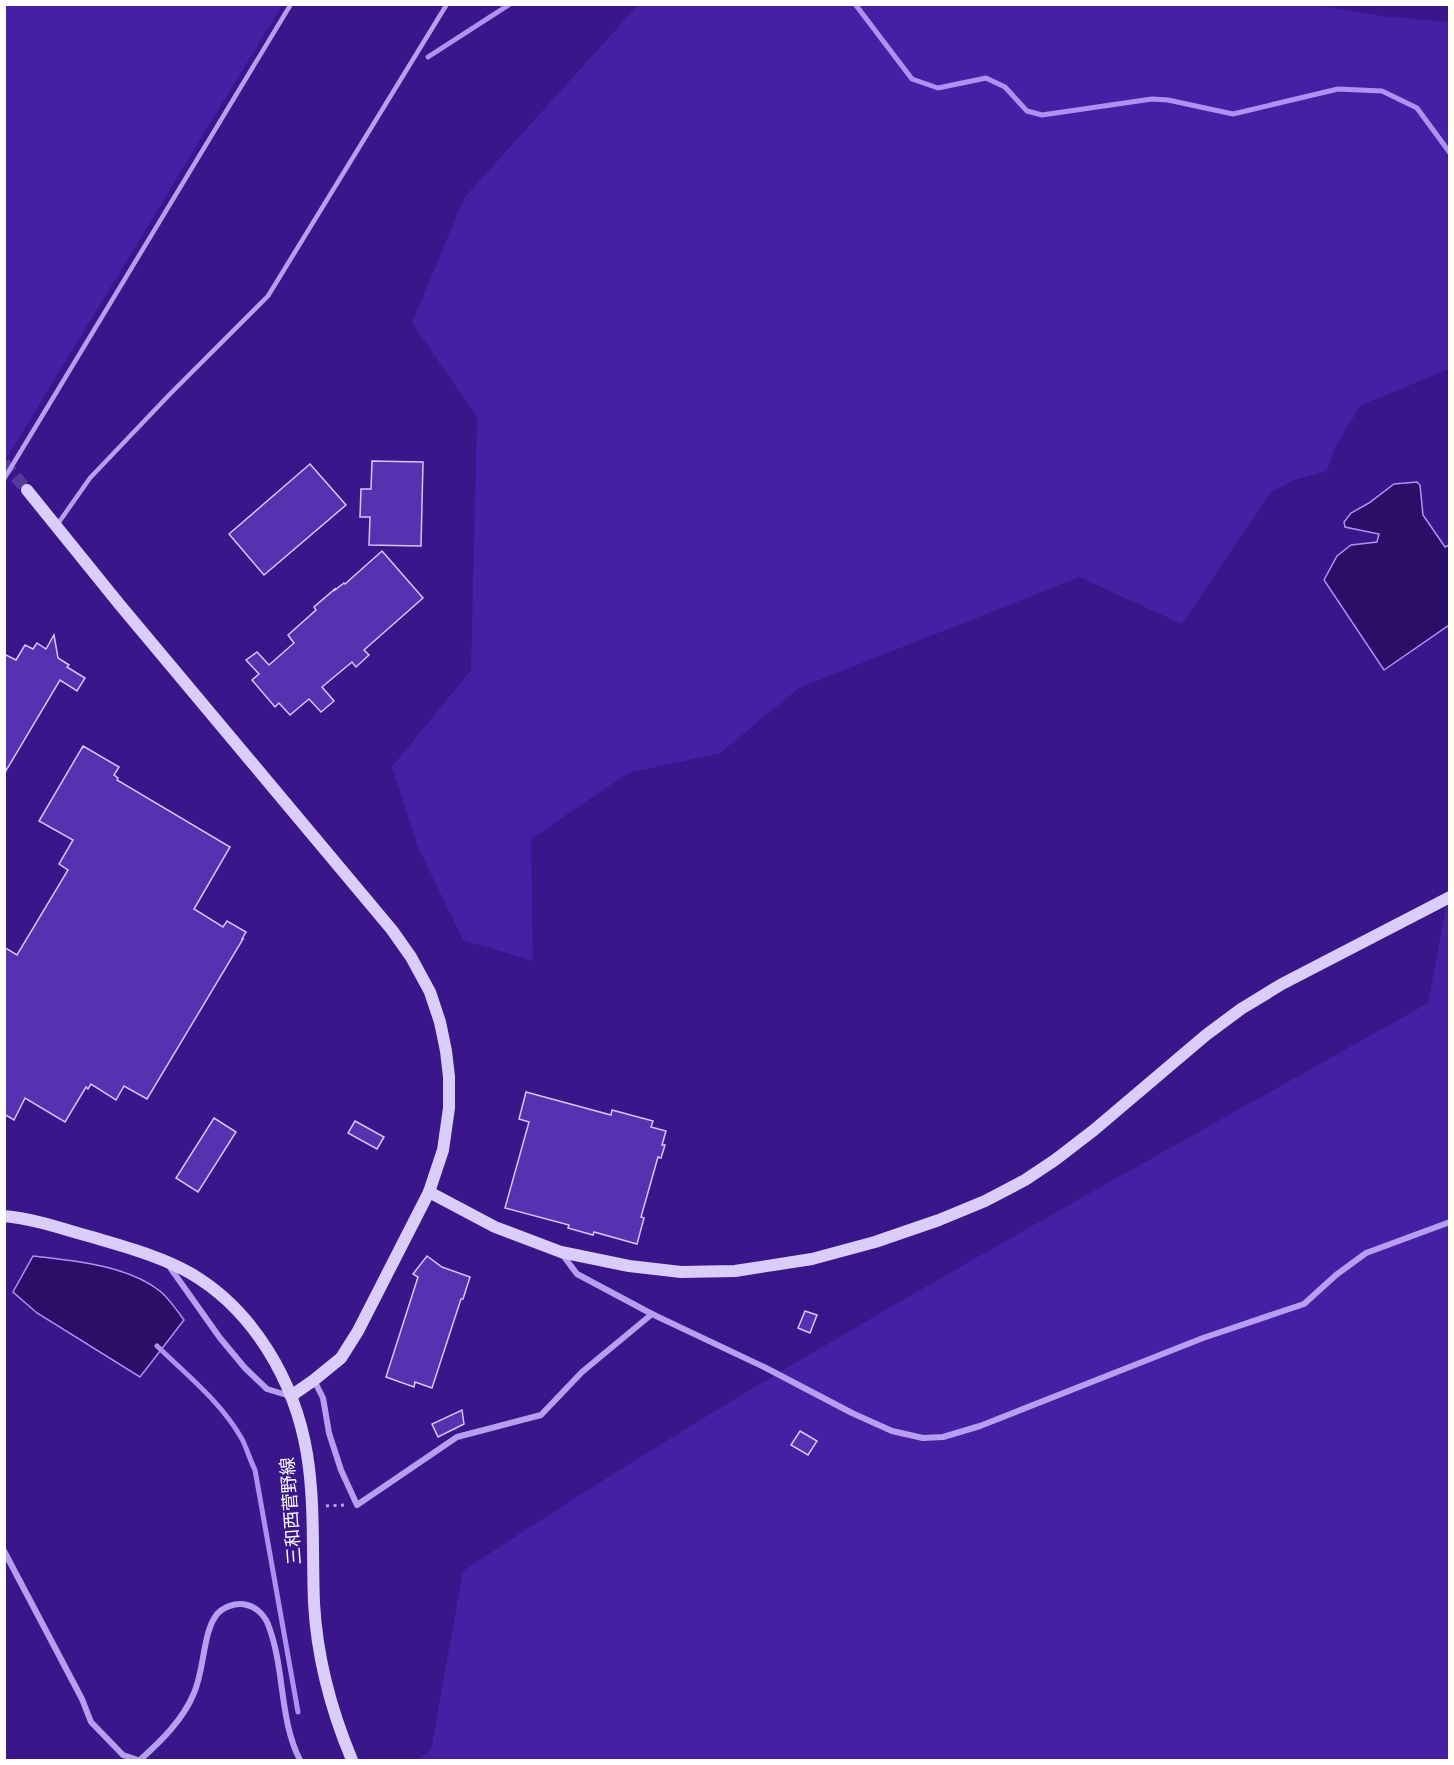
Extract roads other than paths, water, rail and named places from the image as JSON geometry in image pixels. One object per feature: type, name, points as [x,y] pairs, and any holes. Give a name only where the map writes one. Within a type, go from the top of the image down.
[{"type":"street","points":[[27,490],[120,605],[392,930],[411,957],[430,992],[446,1051],[450,1108],[443,1150],[429,1192],[358,1331],[341,1358],[314,1380],[291,1396],[267,1389],[245,1368],[220,1338],[165,1261]]},
{"type":"street","points":[[429,1192],[495,1227],[561,1252],[629,1266],[681,1272],[735,1271],[775,1266],[875,1242],[976,1205],[1025,1180],[1094,1131],[1206,1035],[1241,1009],[1282,984],[1449,897]]},
{"type":"street","name":"三和西菅野線","points":[[4,1216],[34,1220],[139,1251],[190,1273],[235,1308],[255,1333],[279,1370],[291,1396],[307,1452],[311,1483],[314,1604],[322,1671],[352,1761]]},
{"type":"street","points":[[561,1252],[576,1274],[652,1314],[766,1368],[852,1413],[892,1431],[923,1438],[943,1437],[980,1426],[1203,1338],[1304,1304],[1366,1252],[1449,1222]]},
{"type":"street","points":[[314,1380],[323,1398],[329,1433],[340,1470],[357,1505],[457,1437],[541,1415],[582,1372],[652,1314]]},
{"type":"street","points":[[4,1551],[82,1699],[90,1722],[123,1755],[139,1761],[164,1737],[183,1713],[194,1693],[215,1616],[225,1608],[236,1604],[248,1605],[258,1610],[267,1621],[274,1638],[288,1724],[293,1746],[300,1761]]},
{"type":"lane","points":[[4,479],[291,4]]},
{"type":"lane","points":[[56,526],[90,478],[268,296],[447,4]]},
{"type":"waterway","points":[[428,57],[510,4]]},
{"type":"waterway","points":[[855,4],[912,79],[938,88],[986,78],[1005,87],[1027,111],[1042,115],[1152,99],[1168,100],[1233,114],[1338,89],[1382,91],[1417,108],[1450,153]]},
{"type":"waterway","points":[[157,1346],[224,1413],[242,1439],[255,1470],[298,1712]]},
{"type":"tunnel","points":[[4,463],[27,490]]}]
